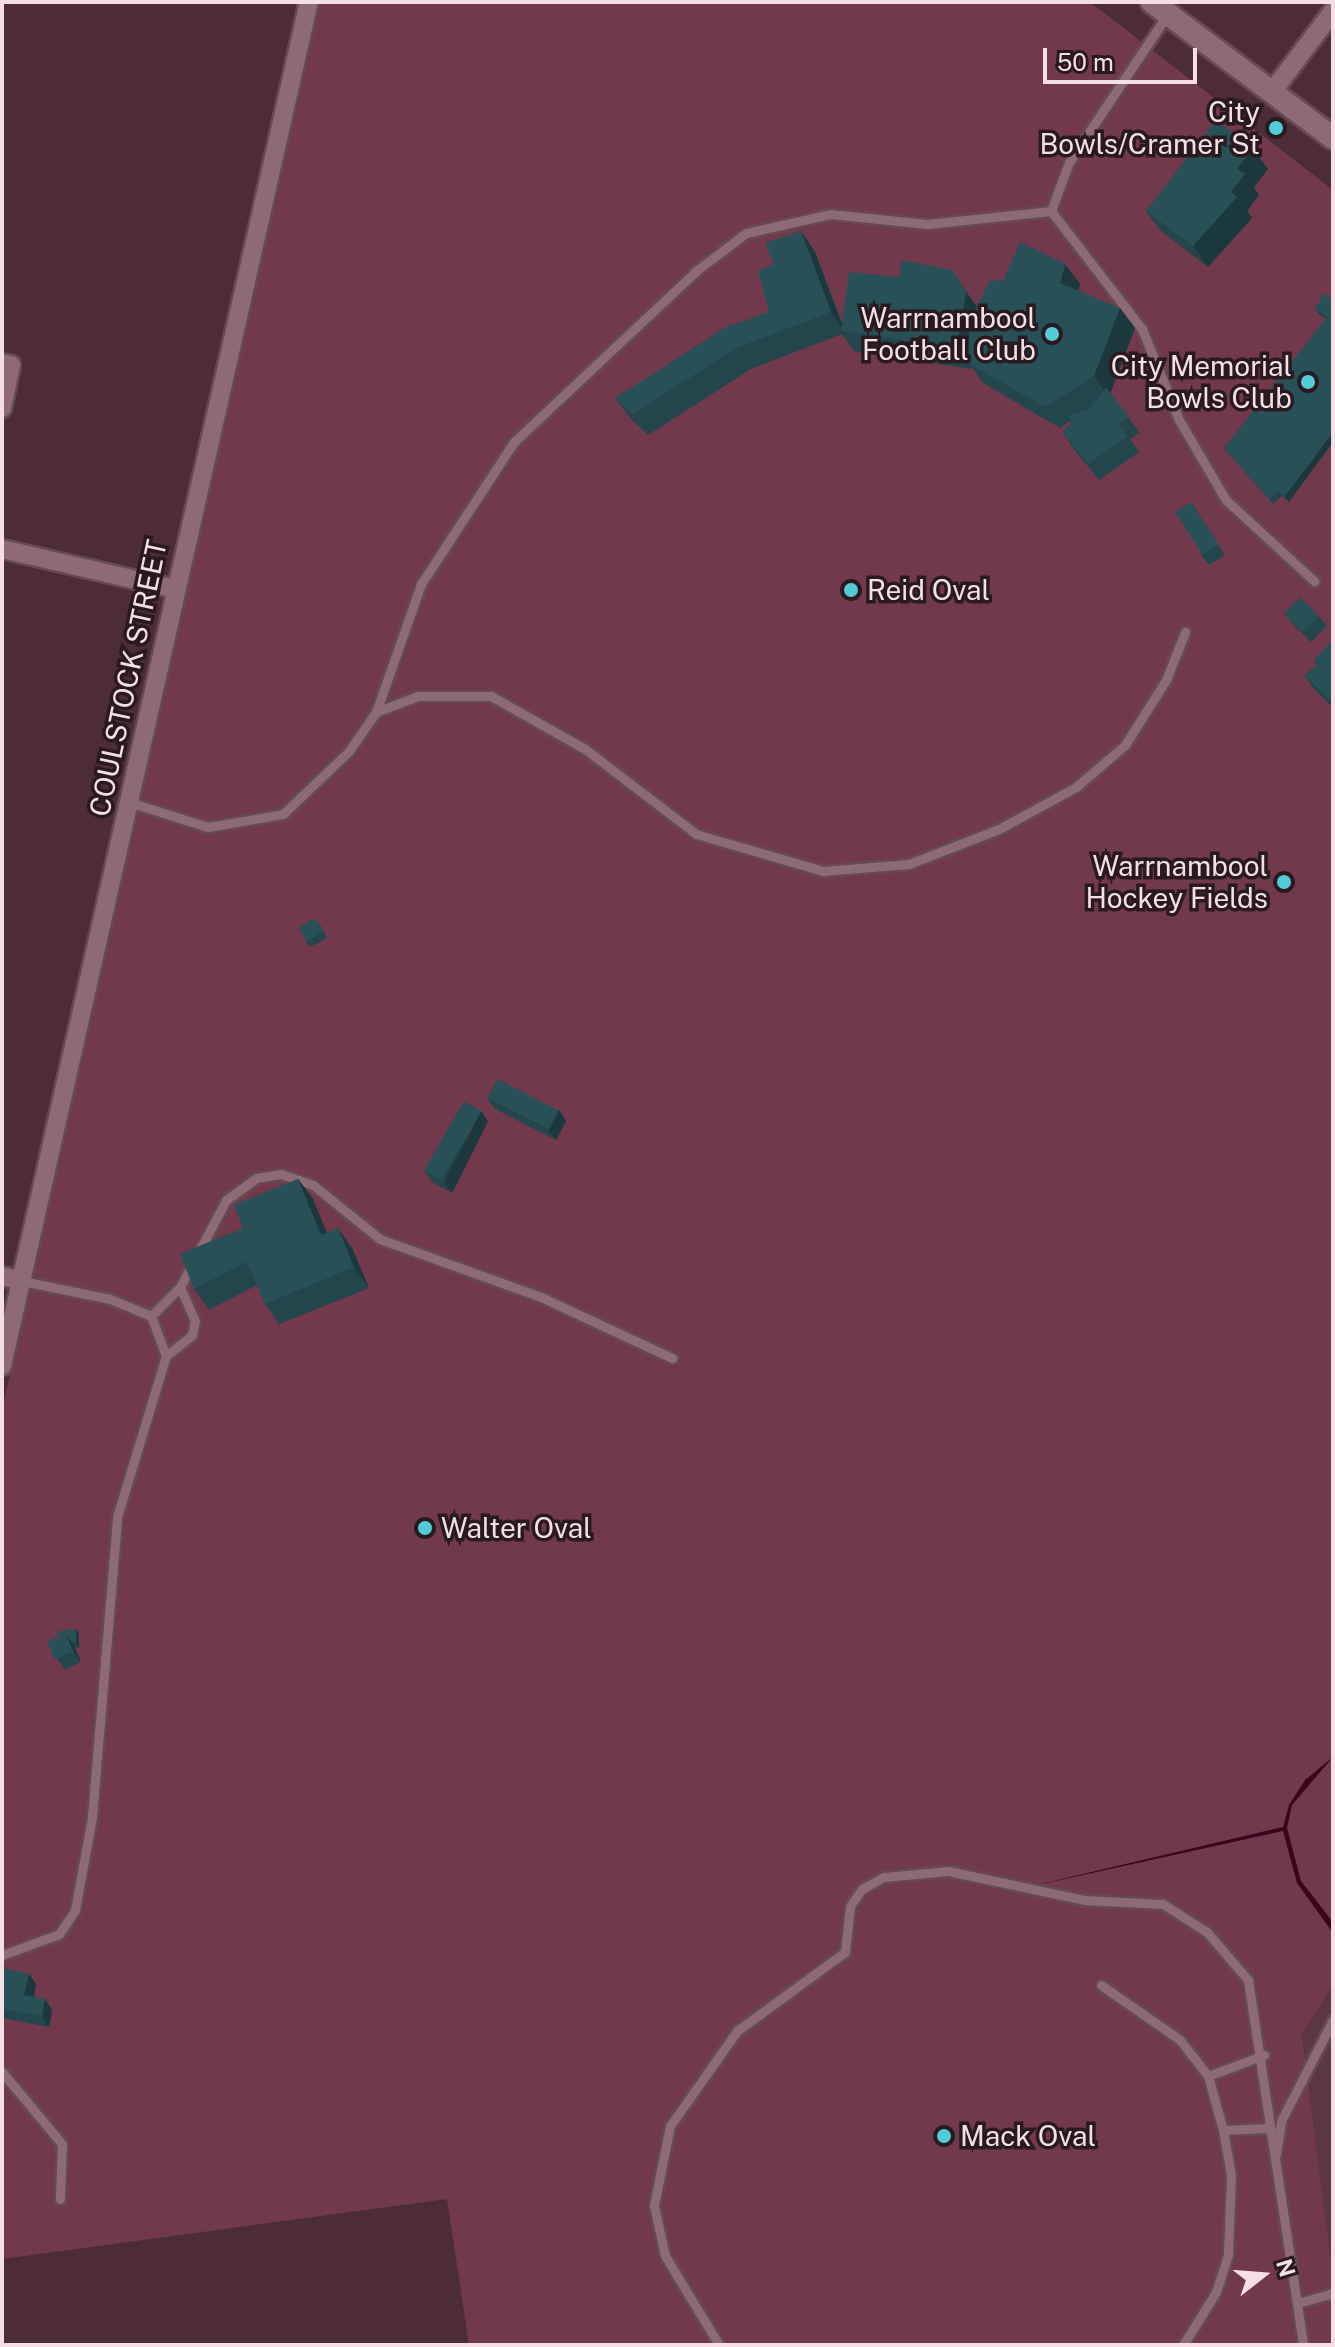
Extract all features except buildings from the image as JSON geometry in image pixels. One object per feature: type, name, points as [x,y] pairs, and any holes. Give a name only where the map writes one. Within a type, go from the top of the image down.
[{"type":"street","name":"COULSTOCK STREET","points":[[2,1366],[309,2]]},
{"type":"street","points":[[1160,8],[1333,138]]},
{"type":"street","points":[[1272,92],[1333,11]]},
{"type":"street","points":[[2,363],[11,365],[2,408]]},
{"type":"street","points":[[2,549],[175,589]]},
{"type":"street","points":[[2,1276],[22,1281]]},
{"type":"lane","points":[[1051,211],[1069,162],[1160,8]]},
{"type":"lane","points":[[1051,211],[1142,329],[1179,420],[1226,500],[1314,581]]},
{"type":"lane","points":[[129,802],[208,827],[283,814],[349,751],[376,712],[421,584],[514,442],[746,233],[830,214],[927,224],[1051,211]]},
{"type":"lane","points":[[376,712],[418,696],[491,696],[585,749],[696,834],[823,871],[909,864],[999,829],[1076,787],[1125,745],[1166,680],[1185,632]]},
{"type":"lane","points":[[151,1316],[180,1287],[226,1200],[256,1178],[281,1174],[313,1185],[380,1239],[541,1297],[672,1358]]},
{"type":"lane","points":[[22,1281],[110,1299],[151,1316],[166,1356]]},
{"type":"lane","points":[[2,1955],[59,1934],[75,1910],[92,1817],[117,1517],[166,1356],[192,1335],[195,1321],[180,1287]]},
{"type":"lane","points":[[719,2345],[665,2256],[654,2205],[670,2126],[737,2031],[845,1952],[850,1906],[884,1877],[948,1871],[1084,1900],[1163,1904],[1207,1932],[1248,1980],[1264,2055],[1274,2169],[1303,2345]]},
{"type":"lane","points":[[1101,1985],[1180,2040],[1208,2076],[1223,2130],[1232,2201],[1228,2254],[1216,2292],[1183,2345]]},
{"type":"lane","points":[[1274,2169],[1281,2121],[1333,2020]]},
{"type":"lane","points":[[1208,2076],[1264,2055]]},
{"type":"lane","points":[[2,2072],[62,2144],[60,2199]]},
{"type":"lane","points":[[1223,2130],[1270,2128]]},
{"type":"lane","points":[[1298,2303],[1333,2293]]},
{"type":"shaded area","points":[[319,2],[1090,2],[1333,190],[1333,1985],[1302,2034],[1333,2277],[1333,2345],[469,2345],[447,2199],[2,2259],[2,1410]]},
{"type":"shaded area","points":[[1333,1757],[1292,1805],[1287,1828],[1301,1881],[1332,1921],[1333,1933],[1297,1883],[1283,1831],[1028,1887],[1283,1827],[1289,1805],[1305,1780]]},
{"type":"shaded area","points":[[1333,1985],[1333,2278],[1302,2034]]},
{"type":"place","name":"City Bowls/Cramer St","points":[[1276,128]]},
{"type":"place","name":"Warrnambool Football Club","points":[[1052,334]]},
{"type":"place","name":"City Memorial Bowls Club","points":[[1308,382]]},
{"type":"place","name":"Reid Oval","points":[[851,590]]},
{"type":"place","name":"Warrnambool Hockey Fields","points":[[1284,882]]},
{"type":"place","name":"Walter Oval","points":[[425,1528]]},
{"type":"place","name":"Mack Oval","points":[[944,2136]]}]
